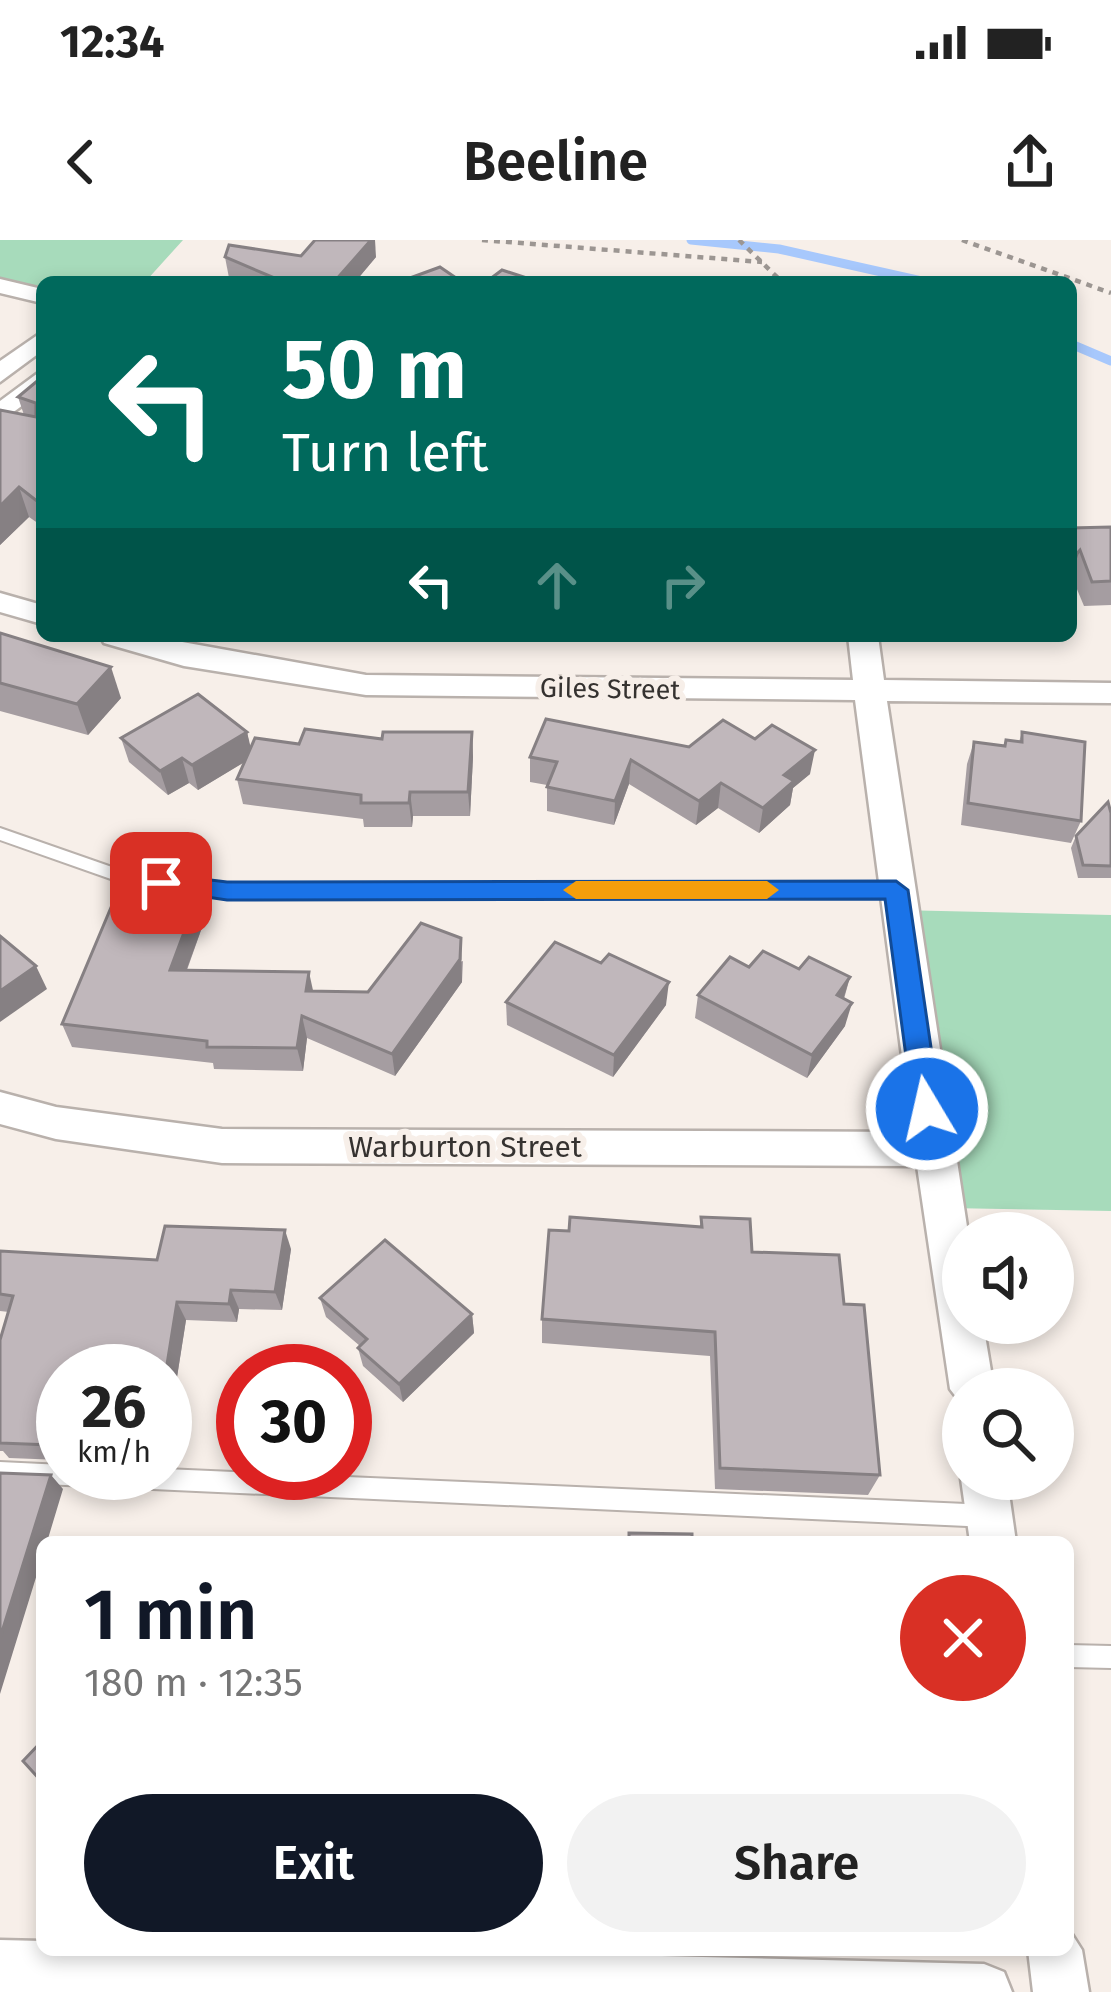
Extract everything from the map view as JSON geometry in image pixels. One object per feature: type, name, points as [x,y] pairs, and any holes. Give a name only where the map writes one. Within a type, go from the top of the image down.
[{"type":"street","points":[[0,286],[36,295]]},
{"type":"street","points":[[0,374],[36,344]]},
{"type":"street","points":[[0,414],[36,383]]},
{"type":"street","points":[[0,602],[36,613]]},
{"type":"street","name":"Giles Street","points":[[136,642],[184,656],[366,686],[1111,694]]},
{"type":"street","points":[[864,642],[933,1149],[969,1368]]},
{"type":"street","name":"Warburton Street","points":[[0,1108],[56,1123],[222,1146],[933,1149]]},
{"type":"street","points":[[1055,1956],[1061,1992]]},
{"type":"street","points":[[0,1967],[122,1981],[985,1992]]},
{"type":"lane","points":[[0,834],[128,879],[227,891],[896,890]]},
{"type":"lane","points":[[0,1472],[989,1512]]},
{"type":"lane","points":[[1074,1656],[1111,1657]]},
{"type":"path","points":[[482,240],[762,262]]},
{"type":"path","points":[[739,240],[776,276]]},
{"type":"path","points":[[962,240],[1063,276]]},
{"type":"path","points":[[1077,281],[1111,293]]},
{"type":"green space","points":[[0,240],[183,240],[150,276],[36,276],[36,295],[0,286]]},
{"type":"green space","points":[[897,910],[1111,915],[1111,1211],[947,1208]]},
{"type":"building","points":[[315,240],[371,240],[339,276],[270,276],[225,257],[229,245],[301,256]]},
{"type":"building","points":[[440,267],[453,276],[415,276]]},
{"type":"building","points":[[36,382],[36,403],[18,397]]},
{"type":"building","points":[[0,410],[36,417],[36,500],[19,487],[0,506]]},
{"type":"building","points":[[1111,527],[1111,581],[1092,582],[1080,550],[1077,553],[1077,528]]},
{"type":"building","points":[[0,633],[111,667],[77,704],[0,683]]},
{"type":"building","points":[[198,694],[247,732],[192,765],[182,758],[160,771],[121,738]]},
{"type":"building","points":[[546,719],[689,747],[723,720],[755,739],[772,725],[815,750],[784,775],[794,781],[763,808],[721,783],[699,801],[631,760],[615,801],[547,787],[557,762],[530,757]]},
{"type":"building","points":[[305,729],[382,739],[383,732],[472,732],[468,792],[410,792],[409,803],[361,803],[361,795],[237,779],[255,738],[299,744]]},
{"type":"building","points":[[1022,732],[1085,742],[1081,821],[968,803],[974,742],[1005,746],[1006,740],[1022,742]]},
{"type":"building","points":[[1108,802],[1111,866],[1083,865],[1076,836]]},
{"type":"building","points":[[120,886],[198,895],[170,970],[309,972],[306,991],[368,992],[421,923],[461,938],[460,959],[392,1054],[302,1016],[297,1048],[207,1047],[207,1041],[62,1024]]},
{"type":"building","points":[[0,936],[36,966],[0,991]]},
{"type":"building","points":[[555,942],[601,963],[609,954],[669,982],[614,1055],[506,1002]]},
{"type":"building","points":[[763,951],[799,969],[809,957],[850,977],[837,995],[852,1003],[812,1055],[698,995],[730,957],[749,967]]},
{"type":"building","points":[[570,1217],[702,1227],[701,1217],[750,1219],[752,1252],[839,1255],[844,1304],[864,1305],[880,1475],[720,1468],[715,1332],[542,1319],[549,1230],[569,1231]]},
{"type":"building","points":[[165,1226],[285,1230],[275,1292],[231,1290],[229,1304],[177,1302],[170,1344],[36,1344],[36,1444],[0,1443],[0,1340],[13,1296],[0,1294],[0,1251],[157,1260]]},
{"type":"building","points":[[385,1240],[472,1314],[399,1384],[372,1360],[372,1344],[362,1344],[367,1339],[320,1298]]},
{"type":"building","points":[[0,1473],[36,1474],[36,1500],[43,1500],[0,1638]]},
{"type":"building","points":[[629,1533],[692,1534],[692,1536]]},
{"type":"building","points":[[36,1747],[36,1775],[23,1761]]},
{"type":"waterway","points":[[691,240],[779,249],[899,276]]},
{"type":"waterway","points":[[1077,347],[1111,361]]},
{"type":"slow traffic","points":[[576,890],[767,890]]},
{"type":"route","points":[[161,883],[227,891],[896,890],[927,1109]]}]
